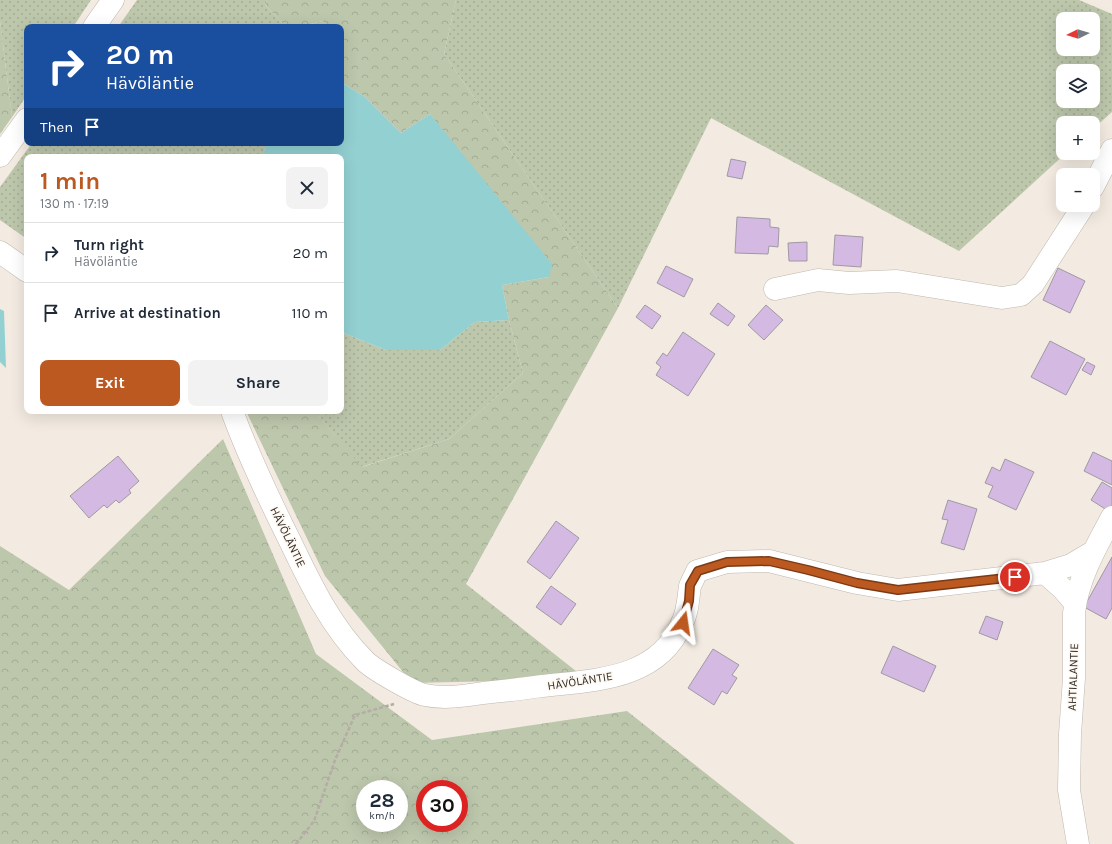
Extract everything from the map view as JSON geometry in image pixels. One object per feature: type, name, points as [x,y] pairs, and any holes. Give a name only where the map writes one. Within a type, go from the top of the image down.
[{"type":"street","points":[[96,24],[112,0]]},
{"type":"street","points":[[0,156],[24,123]]},
{"type":"street","points":[[1100,173],[1112,150]]},
{"type":"street","points":[[774,289],[818,280],[849,284],[896,281],[1002,298],[1021,295],[1033,284],[1079,212]]},
{"type":"street","points":[[0,252],[24,269]]},
{"type":"street","name":"HÄVÖLÄNTIE","points":[[233,414],[277,515],[308,578],[334,624],[366,662],[379,672],[424,695],[451,697],[608,678],[639,668],[657,658],[671,644],[683,623],[689,601],[690,585],[698,571],[727,562],[769,561],[857,583],[898,590],[1045,573],[1071,565],[1093,552]]},
{"type":"street","name":"AHTIALANTIE","points":[[1078,844],[1069,790],[1075,603],[1093,552],[1112,517]]},
{"type":"street","points":[[1045,573],[1063,589],[1075,603]]},
{"type":"path","points":[[296,844],[314,821],[336,760],[355,715],[424,695]]},
{"type":"green space","points":[[0,0],[91,0],[75,24],[24,24],[24,99],[12,117],[0,21]]},
{"type":"green space","points":[[137,0],[267,0],[265,5],[283,24],[120,24]]},
{"type":"green space","points":[[267,0],[456,0],[444,54],[618,308],[466,584],[586,679],[412,683],[325,576],[247,414],[318,414],[362,467],[449,439],[523,373],[509,320],[502,285],[549,277],[430,114],[401,133],[365,97],[344,84],[344,24],[324,24],[323,21],[311,24],[283,24],[265,5]]},
{"type":"green space","points":[[456,0],[1079,0],[1112,14],[1112,112],[1100,123],[1100,116],[1056,116],[1056,160],[1058,160],[959,251],[711,118],[618,308],[444,54]]},
{"type":"green space","points":[[0,21],[12,117],[0,134]]},
{"type":"green space","points":[[323,21],[324,24],[311,24]]},
{"type":"green space","points":[[30,146],[266,146],[264,154],[24,154]]},
{"type":"green space","points":[[24,154],[24,237],[0,220],[0,187]]},
{"type":"green space","points":[[509,320],[523,373],[449,439],[361,467],[317,414],[344,414],[344,333],[386,350],[440,350],[475,322]]},
{"type":"green space","points":[[223,439],[316,654],[432,740],[627,711],[795,844],[0,844],[0,546],[69,590]]},
{"type":"water","points":[[344,84],[365,97],[401,133],[430,114],[552,264],[549,277],[502,285],[509,320],[475,322],[440,350],[386,350],[344,333],[344,154],[264,154],[266,146],[344,146]]},
{"type":"water","points":[[0,309],[4,311],[6,368],[0,362]]},
{"type":"building","points":[[731,159],[746,162],[742,179],[727,176]]},
{"type":"building","points":[[737,217],[770,219],[770,227],[779,228],[778,247],[769,246],[768,254],[735,253]]},
{"type":"building","points":[[835,235],[863,237],[861,267],[833,265]]},
{"type":"building","points":[[807,242],[807,261],[789,261],[788,243]]},
{"type":"building","points":[[666,266],[693,279],[684,297],[657,283]]},
{"type":"building","points":[[1058,268],[1085,281],[1070,313],[1043,300]]},
{"type":"building","points":[[718,303],[735,316],[728,326],[710,314]]},
{"type":"building","points":[[645,305],[661,316],[652,329],[636,317]]},
{"type":"building","points":[[766,305],[783,320],[764,340],[748,325]]},
{"type":"building","points":[[683,332],[715,354],[688,396],[656,375],[661,367],[656,363],[663,353],[667,356]]},
{"type":"building","points":[[1050,341],[1085,359],[1066,395],[1031,377]]},
{"type":"building","points":[[1087,362],[1095,366],[1091,375],[1082,370]]},
{"type":"building","points":[[1093,452],[1112,461],[1112,485],[1084,471]]},
{"type":"building","points":[[118,456],[139,481],[129,490],[131,493],[119,503],[116,500],[107,508],[104,505],[89,518],[70,496]]},
{"type":"building","points":[[1005,459],[1034,472],[1016,510],[988,497],[993,486],[985,483],[992,467],[1000,471]]},
{"type":"building","points":[[1102,482],[1112,488],[1112,509],[1110,512],[1091,500]]},
{"type":"building","points":[[948,500],[977,509],[964,550],[941,543],[948,520],[942,519]]},
{"type":"building","points":[[556,521],[579,538],[550,579],[527,562]]},
{"type":"building","points":[[1112,557],[1112,608],[1106,619],[1084,607]]},
{"type":"building","points":[[551,586],[576,604],[561,625],[536,607]]},
{"type":"building","points":[[986,616],[1003,622],[997,640],[979,633]]},
{"type":"building","points":[[893,646],[936,666],[924,692],[881,673]]},
{"type":"building","points":[[713,649],[739,665],[732,675],[737,678],[727,694],[722,691],[714,705],[688,688]]},
{"type":"route","points":[[683,623],[689,601],[690,585],[698,571],[727,562],[769,561],[857,583],[898,590],[1015,577]]}]
